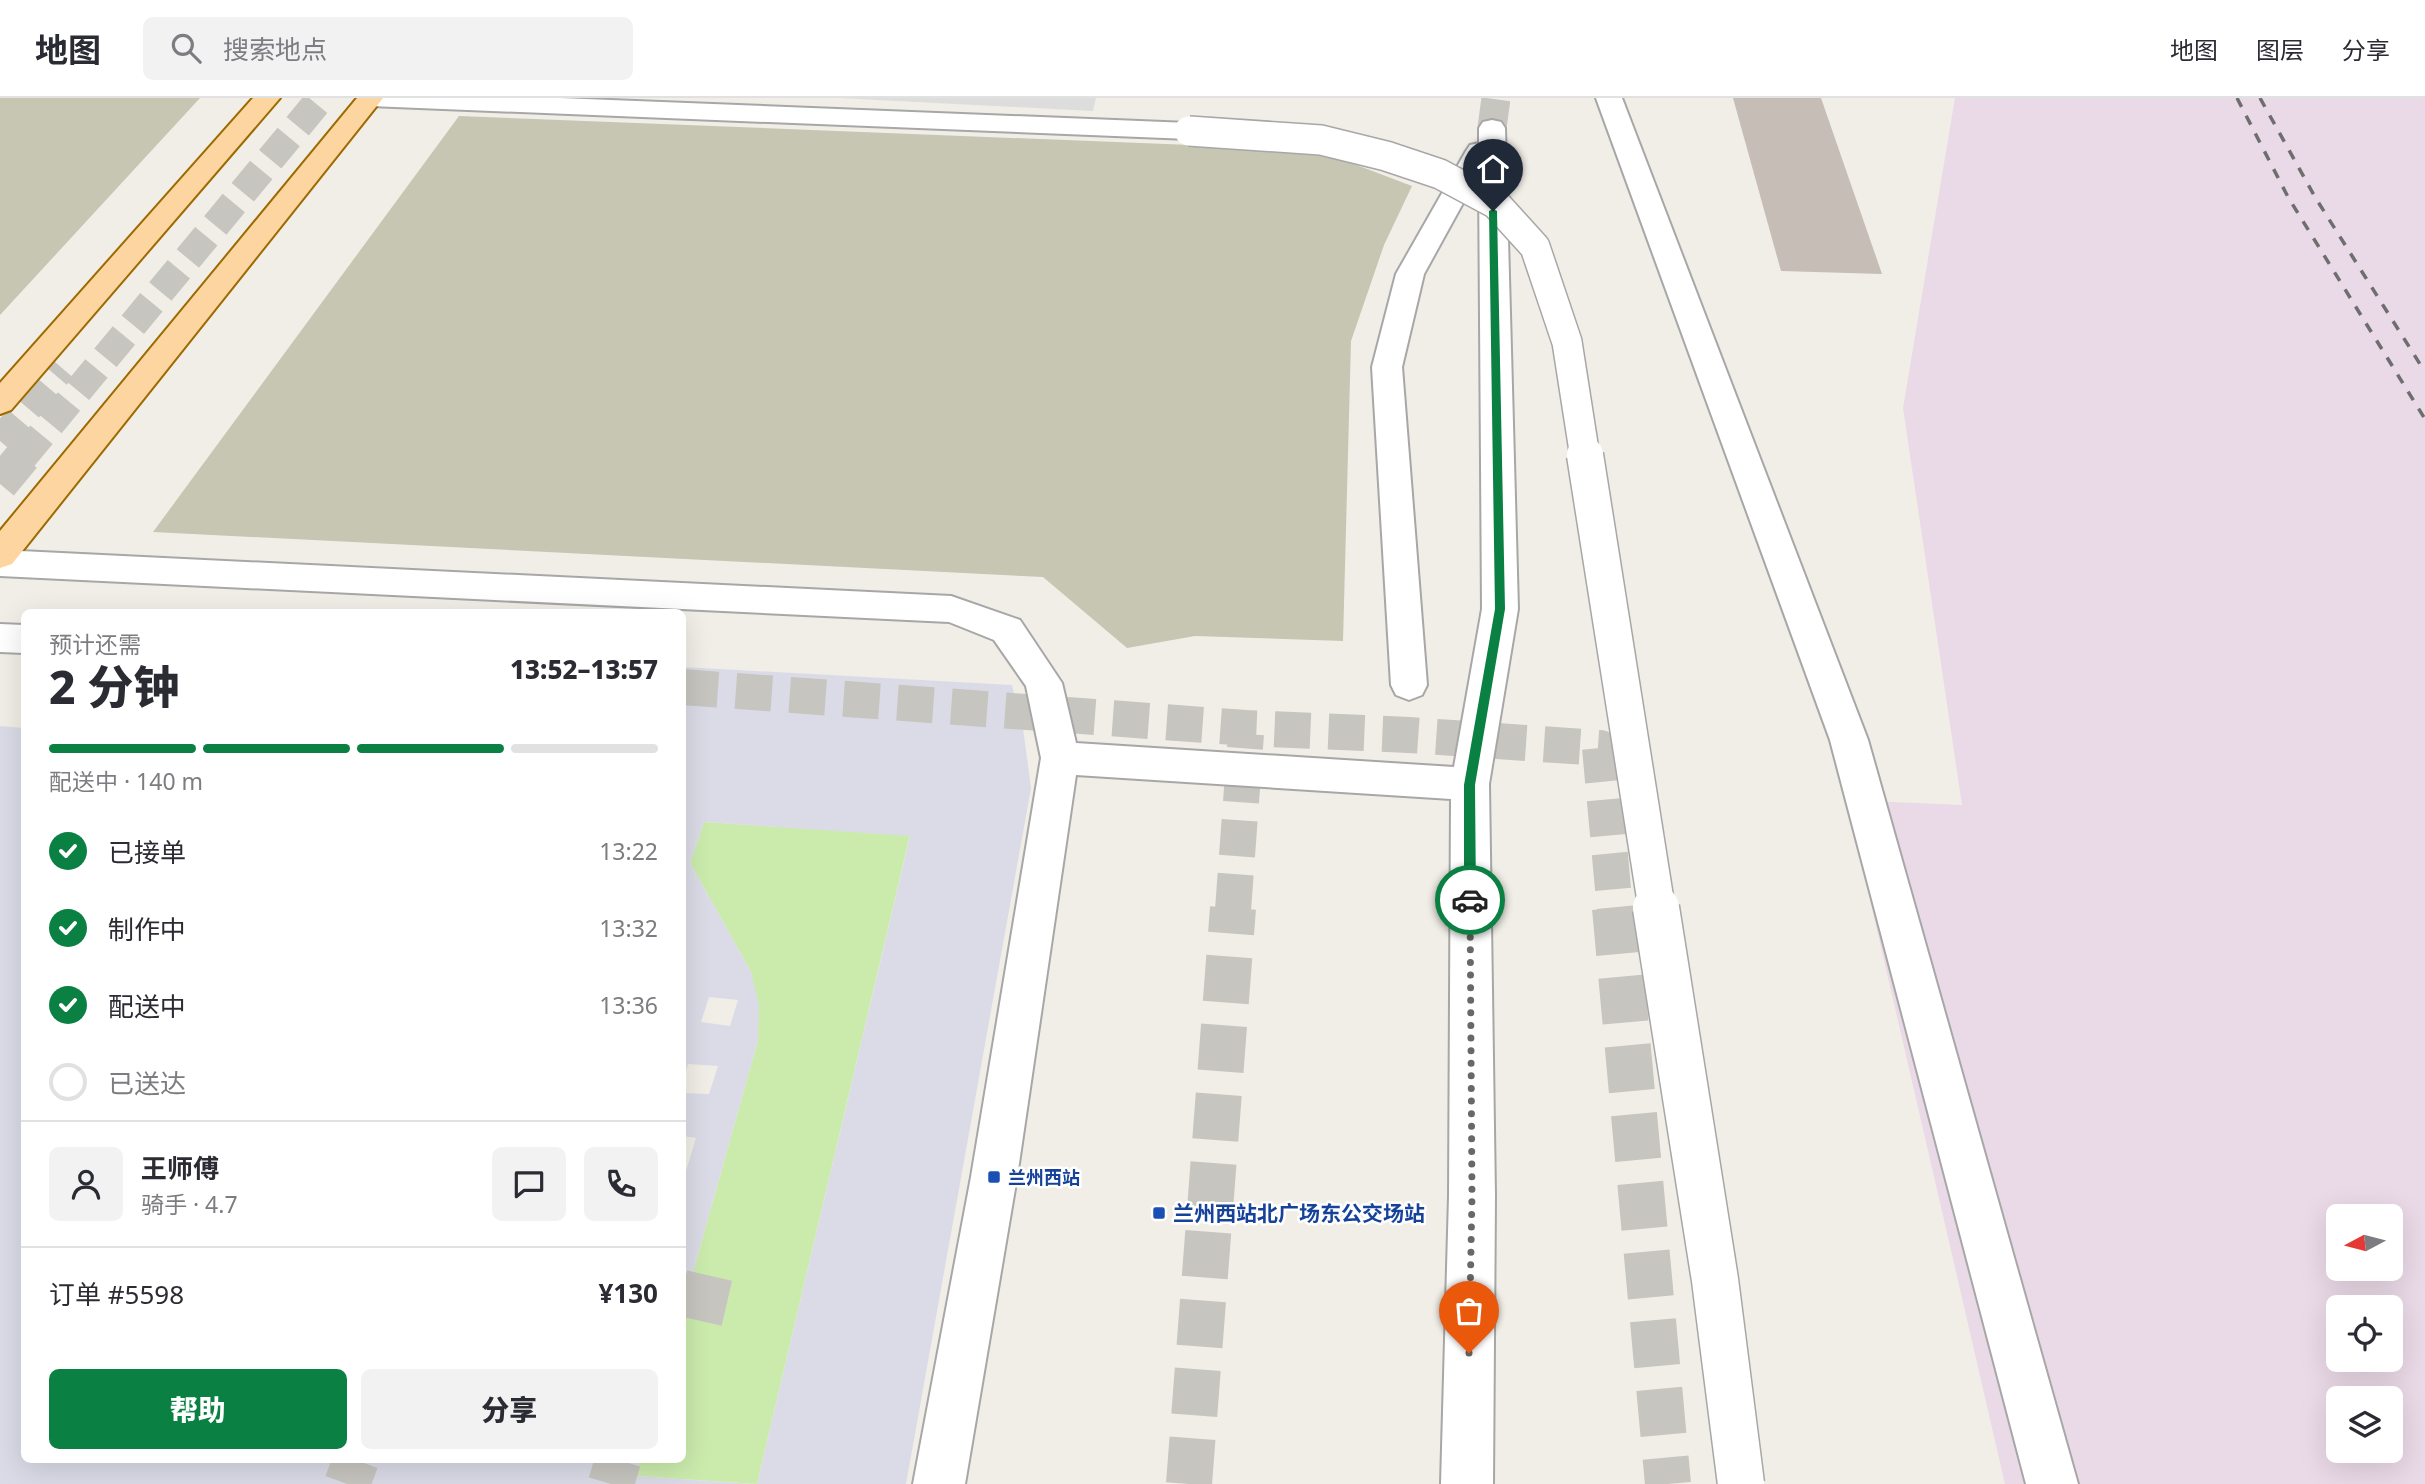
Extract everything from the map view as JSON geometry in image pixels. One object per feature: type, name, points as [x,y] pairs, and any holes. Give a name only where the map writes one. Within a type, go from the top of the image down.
[{"type":"main road","points":[[0,403],[267,98]]},
{"type":"main road","points":[[0,555],[370,98]]},
{"type":"lane","points":[[370,98],[1189,131],[1321,140],[1386,156],[1440,174],[1496,204],[1535,247],[1567,342],[1715,1280],[1741,1484]]},
{"type":"lane","points":[[1609,98],[1849,740],[2052,1484]]},
{"type":"lane","points":[[1409,685],[1387,368],[1410,274],[1492,128],[1500,609],[1470,785],[1472,1196],[1467,1484]]},
{"type":"lane","points":[[0,564],[951,610],[1007,630],[1044,683],[1060,758],[994,1177],[939,1484]]},
{"type":"lane","points":[[0,638],[21,639]]},
{"type":"lane","points":[[1060,758],[1470,785]]},
{"type":"shaded area","points":[[0,98],[200,98],[0,315]]},
{"type":"shaded area","points":[[840,98],[1096,98],[1093,111]]},
{"type":"shaded area","points":[[1955,98],[2425,98],[2425,1484],[2005,1484],[1847,800],[1962,805],[1903,408]]},
{"type":"shaded area","points":[[459,116],[1317,150],[1412,186],[1384,245],[1351,341],[1343,641],[1195,636],[1127,648],[1043,577],[153,532]]},
{"type":"shaded area","points":[[686,667],[1012,685],[1023,728],[1031,788],[906,1484],[757,1484],[910,836],[704,822],[690,863],[751,972],[759,1005],[758,1040],[686,1297],[686,1171],[696,1138],[686,1136],[686,1093],[709,1094],[718,1066],[688,1064],[686,1070]],"holes":[[[709,997],[738,1000],[730,1026],[701,1022]]]},
{"type":"shaded area","points":[[0,726],[21,728],[21,1463],[639,1463],[636,1476],[754,1484],[0,1484]]},
{"type":"green space","points":[[704,822],[910,835],[757,1484],[635,1476],[639,1463],[686,1463],[686,1297],[758,1040],[751,972],[690,863]]},
{"type":"building","points":[[1733,98],[1821,98],[1882,274],[1781,271]]},
{"type":"tunnel","points":[[23,457],[321,98]]},
{"type":"tunnel","points":[[1492,128],[1496,98]]},
{"type":"tunnel","points":[[0,441],[62,368]]},
{"type":"tunnel","points":[[0,484],[24,455]]},
{"type":"tunnel","points":[[686,687],[1246,728],[1409,735],[1600,748],[1615,910]]},
{"type":"tunnel","points":[[1233,910],[1246,734]]},
{"type":"tunnel","points":[[1189,1484],[1233,908]]},
{"type":"tunnel","points":[[1615,908],[1668,1484]]},
{"type":"tunnel","points":[[686,1294],[743,1307]]},
{"type":"tunnel","points":[[347,1484],[355,1463]]},
{"type":"tunnel","points":[[611,1484],[617,1463]]},
{"type":"railway","points":[[2237,98],[2288,197],[2425,419]]},
{"type":"railway","points":[[2260,98],[2315,197],[2425,372]]},
{"type":"way so far","points":[[1469,1353],[1472,1196],[1470,900]]},
{"type":"place","name":"兰州西站","points":[[994,1177]]},
{"type":"place","name":"兰州西站北广场东公交场站","points":[[1159,1213]]},
{"type":"route","points":[[1470,900],[1470,785],[1500,609],[1493,211]]}]
